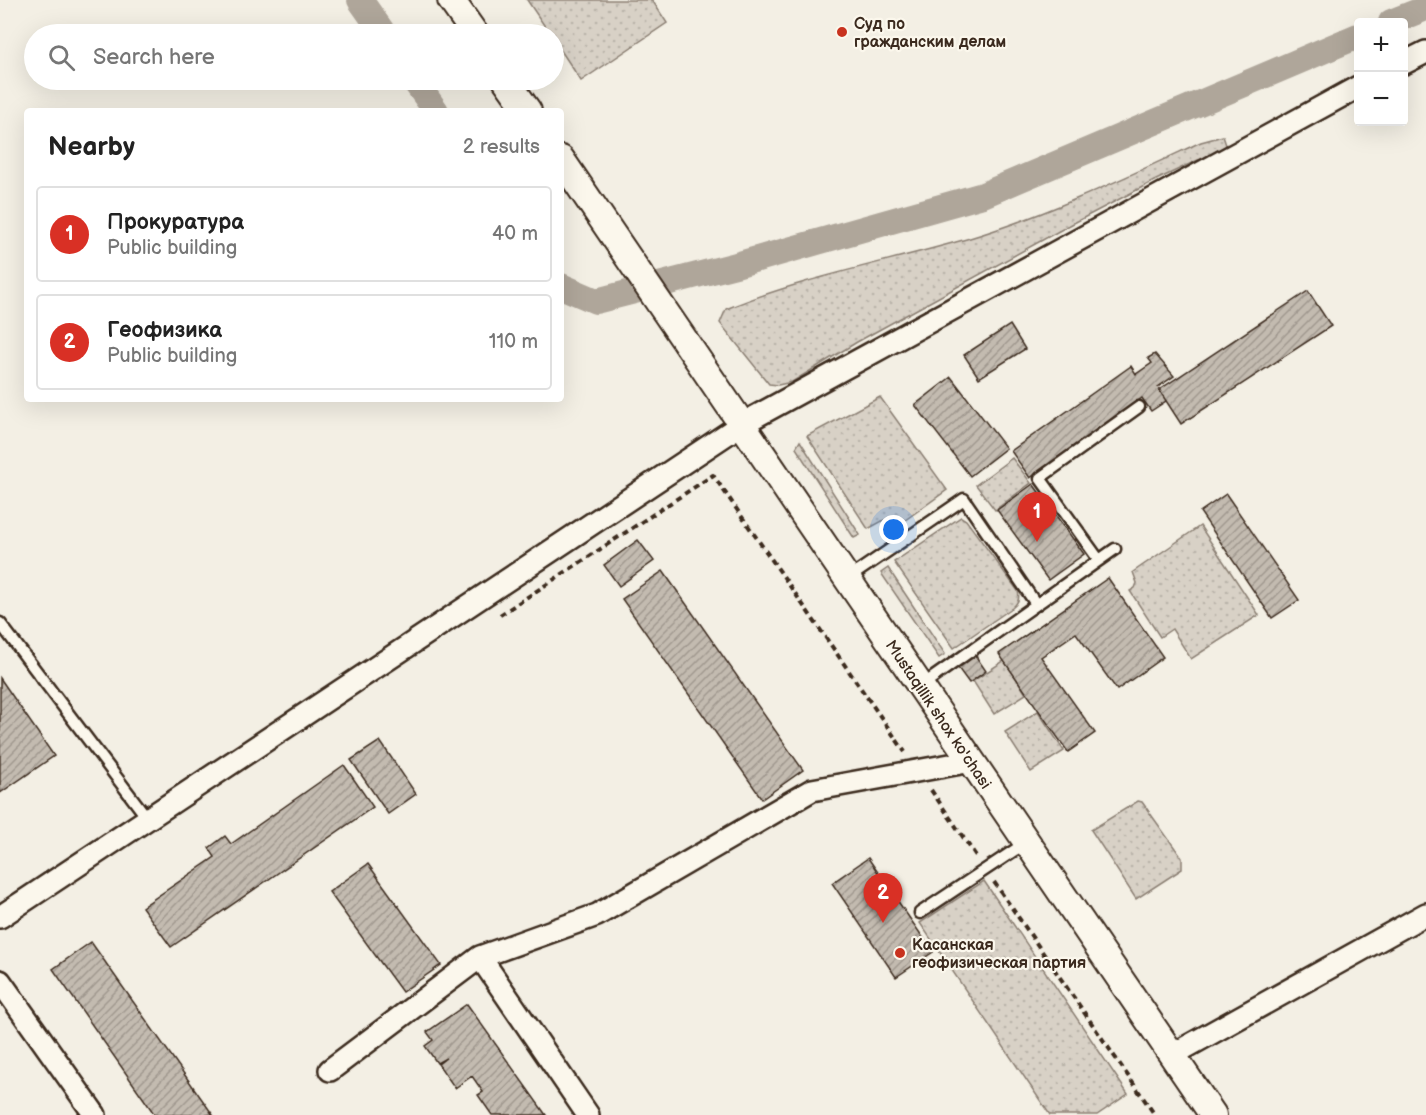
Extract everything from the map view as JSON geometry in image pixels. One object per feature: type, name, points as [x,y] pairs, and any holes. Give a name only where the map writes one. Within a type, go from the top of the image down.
[{"type":"street","points":[[452,0],[468,24]]},
{"type":"street","points":[[1408,61],[1426,52]]},
{"type":"street","points":[[513,90],[526,108]]},
{"type":"street","points":[[0,917],[742,424],[1354,90]]},
{"type":"street","name":"Mustaqillik shox ko'chasi","points":[[564,163],[1213,1115]]},
{"type":"street","points":[[330,1070],[480,957],[597,915],[812,790],[972,761]]},
{"type":"street","points":[[1172,1055],[1426,914]]},
{"type":"street","points":[[480,957],[588,1115]]},
{"type":"street","points":[[0,981],[95,1115]]},
{"type":"lane","points":[[1099,560],[1040,478],[1139,407]]},
{"type":"lane","points":[[848,579],[964,499],[1036,604]]},
{"type":"lane","points":[[920,686],[1115,549]]},
{"type":"lane","points":[[0,623],[148,819]]},
{"type":"lane","points":[[920,913],[1027,842]]},
{"type":"path","points":[[495,618],[713,475],[1155,1115]]},
{"type":"shaded area","points":[[527,0],[652,0],[667,23],[581,81],[564,55],[564,24],[543,24]]},
{"type":"shaded area","points":[[1223,136],[1227,148],[1217,155],[1198,160],[1068,226],[857,342],[792,382],[769,384],[720,323],[726,309],[786,288],[939,247],[1029,218],[1201,142]]},
{"type":"shaded area","points":[[880,397],[947,490],[890,531],[884,520],[868,529],[807,436]]},
{"type":"shaded area","points":[[800,441],[860,535],[854,538],[796,448]]},
{"type":"shaded area","points":[[1012,458],[1031,483],[995,510],[976,485]]},
{"type":"shaded area","points":[[961,517],[966,520],[1018,591],[1019,596],[1012,608],[954,648],[894,562]]},
{"type":"shaded area","points":[[1200,526],[1259,615],[1191,659],[1172,629],[1160,637],[1130,591],[1137,583],[1133,572]]},
{"type":"shaded area","points":[[888,568],[945,654],[939,658],[881,573]]},
{"type":"shaded area","points":[[1005,660],[1026,694],[994,714],[973,681]]},
{"type":"shaded area","points":[[1038,711],[1064,751],[1031,772],[1005,732]]},
{"type":"shaded area","points":[[1138,801],[1142,802],[1182,858],[1182,869],[1136,899],[1091,830]]},
{"type":"shaded area","points":[[984,881],[1128,1094],[1097,1115],[1050,1115],[920,923]]},
{"type":"building","points":[[1308,291],[1331,326],[1181,424],[1159,390]]},
{"type":"building","points":[[1010,325],[1025,349],[979,378],[964,355]]},
{"type":"building","points":[[1155,354],[1174,376],[1158,387],[1166,401],[1151,411],[1142,398],[1030,478],[1011,451],[1131,366],[1136,374],[1152,363],[1148,358]]},
{"type":"building","points":[[951,377],[1006,448],[970,476],[915,405]]},
{"type":"building","points":[[1033,484],[1084,554],[1048,580],[997,510]]},
{"type":"building","points":[[1226,494],[1299,600],[1272,618],[1200,512]]},
{"type":"building","points":[[638,540],[654,561],[619,586],[604,565]]},
{"type":"building","points":[[663,571],[803,770],[762,799],[622,599]]},
{"type":"building","points":[[1108,578],[1163,657],[1117,690],[1076,633],[1041,657],[1095,733],[1068,752],[999,654]]},
{"type":"building","points":[[975,655],[986,671],[969,683],[958,668]]},
{"type":"building","points":[[0,678],[54,756],[0,793]]},
{"type":"building","points":[[380,741],[416,794],[388,814],[351,760]]},
{"type":"building","points":[[344,765],[373,807],[171,947],[142,907],[215,857],[209,848],[225,836],[231,844]]},
{"type":"building","points":[[868,858],[933,952],[896,977],[832,883]]},
{"type":"building","points":[[368,864],[441,965],[402,992],[329,892]]},
{"type":"building","points":[[91,942],[213,1115],[155,1115],[53,969]]},
{"type":"building","points":[[467,1004],[546,1115],[492,1115],[478,1095],[483,1092],[472,1076],[455,1088],[438,1064],[446,1058],[437,1063],[425,1046],[433,1040],[427,1032]]},
{"type":"waterway","points":[[360,0],[377,24]]},
{"type":"waterway","points":[[1401,18],[1426,8]]},
{"type":"waterway","points":[[564,287],[596,301],[736,265],[983,195],[1354,38]]},
{"type":"waterway","points":[[421,90],[434,108]]},
{"type":"place","name":"Суд по гражданским делам","points":[[842,32]]},
{"type":"place","name":"Прокуратура","points":[[1037,542]]},
{"type":"place","name":"Геофизика","points":[[883,923]]},
{"type":"place","name":"Касанская геофизическая партия","points":[[900,953]]}]
